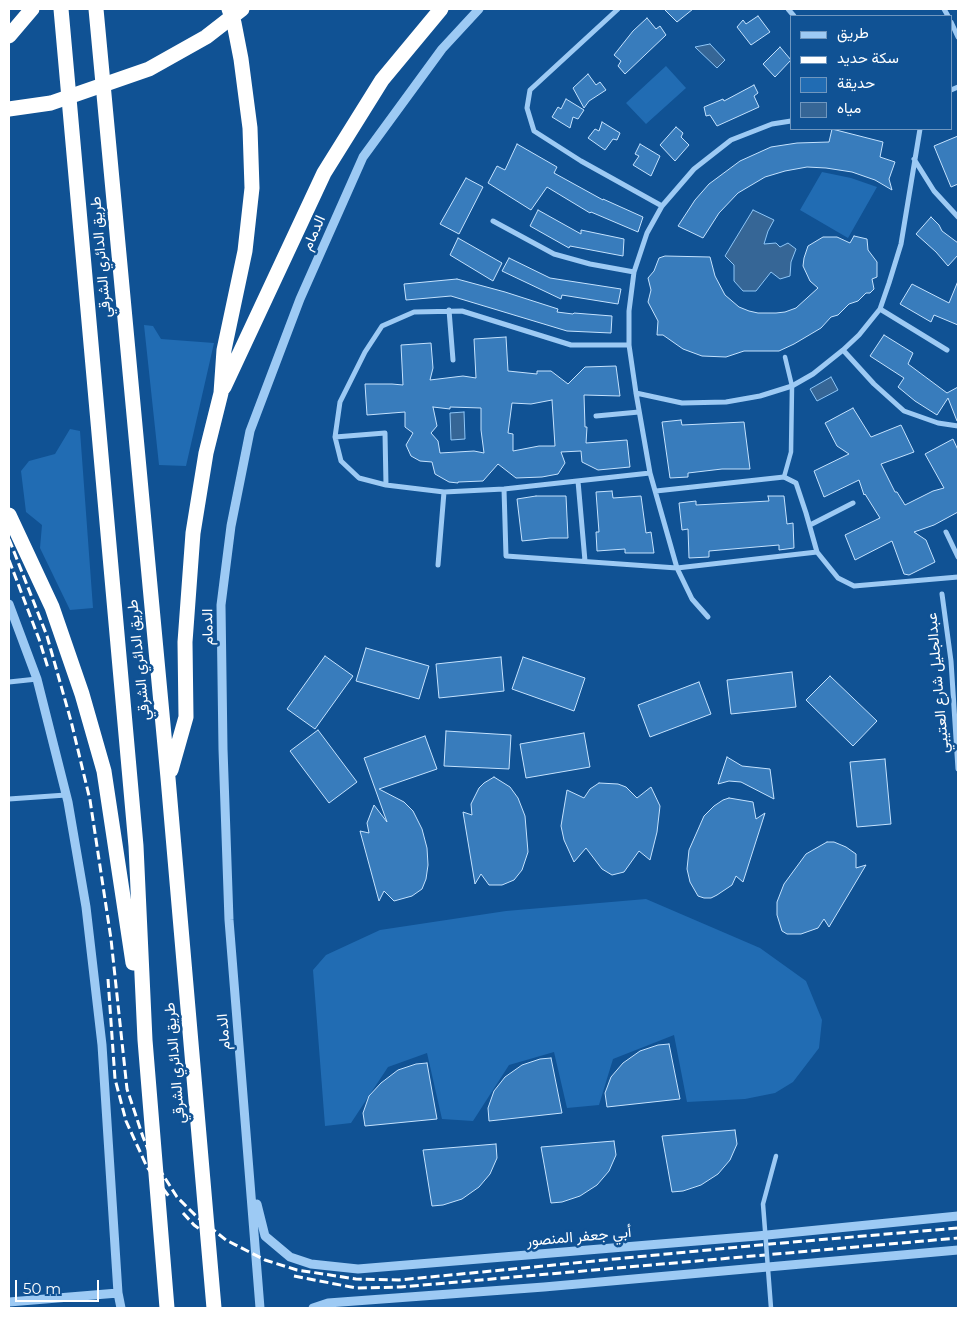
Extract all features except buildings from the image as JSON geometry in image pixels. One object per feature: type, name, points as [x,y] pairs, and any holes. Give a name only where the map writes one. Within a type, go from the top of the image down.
[{"type":"highway","points":[[9,36],[32,9]]},
{"type":"highway","name":"طريق الدائري الشرقي","points":[[61,9],[136,846],[145,1040],[167,1308]]},
{"type":"highway","name":"طريق الدائري الشرقي","points":[[96,9],[168,778],[214,1308]]},
{"type":"highway","points":[[168,778],[186,717],[185,642],[193,533],[206,453],[221,393],[224,350],[245,251],[252,188],[250,128],[242,67],[234,23],[229,9]]},
{"type":"highway","points":[[9,109],[51,103],[149,69],[206,37],[242,9]]},
{"type":"highway","points":[[221,393],[324,173],[382,80],[442,9]]},
{"type":"highway","points":[[9,514],[52,607],[82,694],[104,771],[145,1040]]},
{"type":"street","name":"الدمام","points":[[260,1308],[229,920],[223,749],[221,605],[231,526],[250,431],[300,299],[363,157],[442,49],[479,9]]},
{"type":"street","points":[[618,9],[530,90],[527,108],[534,131],[581,161],[662,206]]},
{"type":"street","points":[[952,24],[958,37]]},
{"type":"street","points":[[708,617],[692,599],[677,568],[650,473],[630,345],[629,310],[634,272],[646,233],[662,206],[694,169],[731,140],[772,124],[790,121]]},
{"type":"street","points":[[636,393],[682,403],[726,402],[760,396],[792,386],[813,374],[843,350],[859,335],[880,309],[901,244],[920,130]]},
{"type":"street","points":[[914,159],[934,192],[958,217]]},
{"type":"street","points":[[493,221],[554,254],[634,272]]},
{"type":"street","points":[[880,309],[948,350]]},
{"type":"street","points":[[449,310],[454,360]]},
{"type":"street","points":[[630,345],[571,345],[462,311],[414,312],[382,326],[365,352],[340,402],[335,437],[341,461],[359,478],[386,484],[444,492],[504,488],[650,473]]},
{"type":"street","points":[[843,350],[874,384],[904,411],[938,423],[958,426]]},
{"type":"street","points":[[784,477],[791,452],[792,386],[785,357]]},
{"type":"street","points":[[596,416],[639,412]]},
{"type":"street","points":[[335,437],[385,433],[386,484]]},
{"type":"street","points":[[656,491],[784,477],[796,484],[817,552],[838,578],[854,586],[958,577]]},
{"type":"street","points":[[578,480],[585,561]]},
{"type":"street","points":[[504,488],[506,556],[677,568],[817,552]]},
{"type":"street","points":[[438,565],[444,492]]},
{"type":"street","points":[[810,525],[853,503]]},
{"type":"street","points":[[946,532],[958,557]]},
{"type":"street","name":"عبدالجليل شارع العتيبي","points":[[942,594],[951,661],[958,769]]},
{"type":"street","points":[[9,604],[37,680],[66,795],[86,907],[102,1045],[118,1293],[121,1308]]},
{"type":"street","points":[[9,682],[37,680]]},
{"type":"street","points":[[9,799],[66,795]]},
{"type":"street","points":[[771,1308],[763,1204],[776,1156]]},
{"type":"street","name":"أبي جعفر المنصور","points":[[251,1182],[265,1236],[290,1257],[311,1264],[358,1269],[757,1236],[958,1216]]},
{"type":"street","points":[[313,1308],[328,1303],[958,1250]]},
{"type":"street","points":[[9,1301],[118,1293]]},
{"type":"green space","points":[[666,66],[686,88],[646,124],[626,103]]},
{"type":"green space","points":[[822,172],[851,178],[877,187],[848,238],[800,210]]},
{"type":"green space","points":[[144,325],[153,326],[161,339],[214,343],[186,466],[159,465]]},
{"type":"green space","points":[[70,429],[80,431],[93,608],[70,610],[40,548],[42,525],[26,512],[21,471],[29,461],[55,454]]},
{"type":"green space","points":[[646,899],[760,948],[806,981],[822,1020],[819,1048],[793,1082],[775,1093],[745,1099],[687,1102],[674,1035],[613,1059],[599,1105],[567,1108],[554,1052],[509,1065],[473,1121],[442,1119],[427,1053],[388,1067],[351,1123],[325,1126],[313,970],[326,955],[380,930],[506,911]]},
{"type":"water","points":[[710,44],[725,60],[717,68],[695,47]]},
{"type":"water","points":[[753,210],[774,220],[764,244],[776,243],[780,247],[788,243],[796,249],[791,262],[790,276],[780,279],[771,272],[756,291],[743,291],[734,281],[734,265],[725,256]]},
{"type":"water","points":[[831,377],[838,390],[817,401],[810,389]]},
{"type":"water","points":[[464,412],[465,439],[451,440],[450,413]]},
{"type":"railway","points":[[9,539],[47,636],[71,721],[90,800],[111,939],[127,1089],[151,1156],[177,1197],[196,1216],[226,1240],[265,1260],[297,1270],[356,1279],[399,1280],[958,1228]]},
{"type":"railway","points":[[9,560],[48,668]]},
{"type":"railway","points":[[108,979],[115,1079],[126,1121],[147,1167],[170,1198]]},
{"type":"railway","points":[[183,1213],[194,1225],[213,1239]]},
{"type":"railway","points":[[294,1276],[356,1288],[401,1287],[958,1238]]}]
